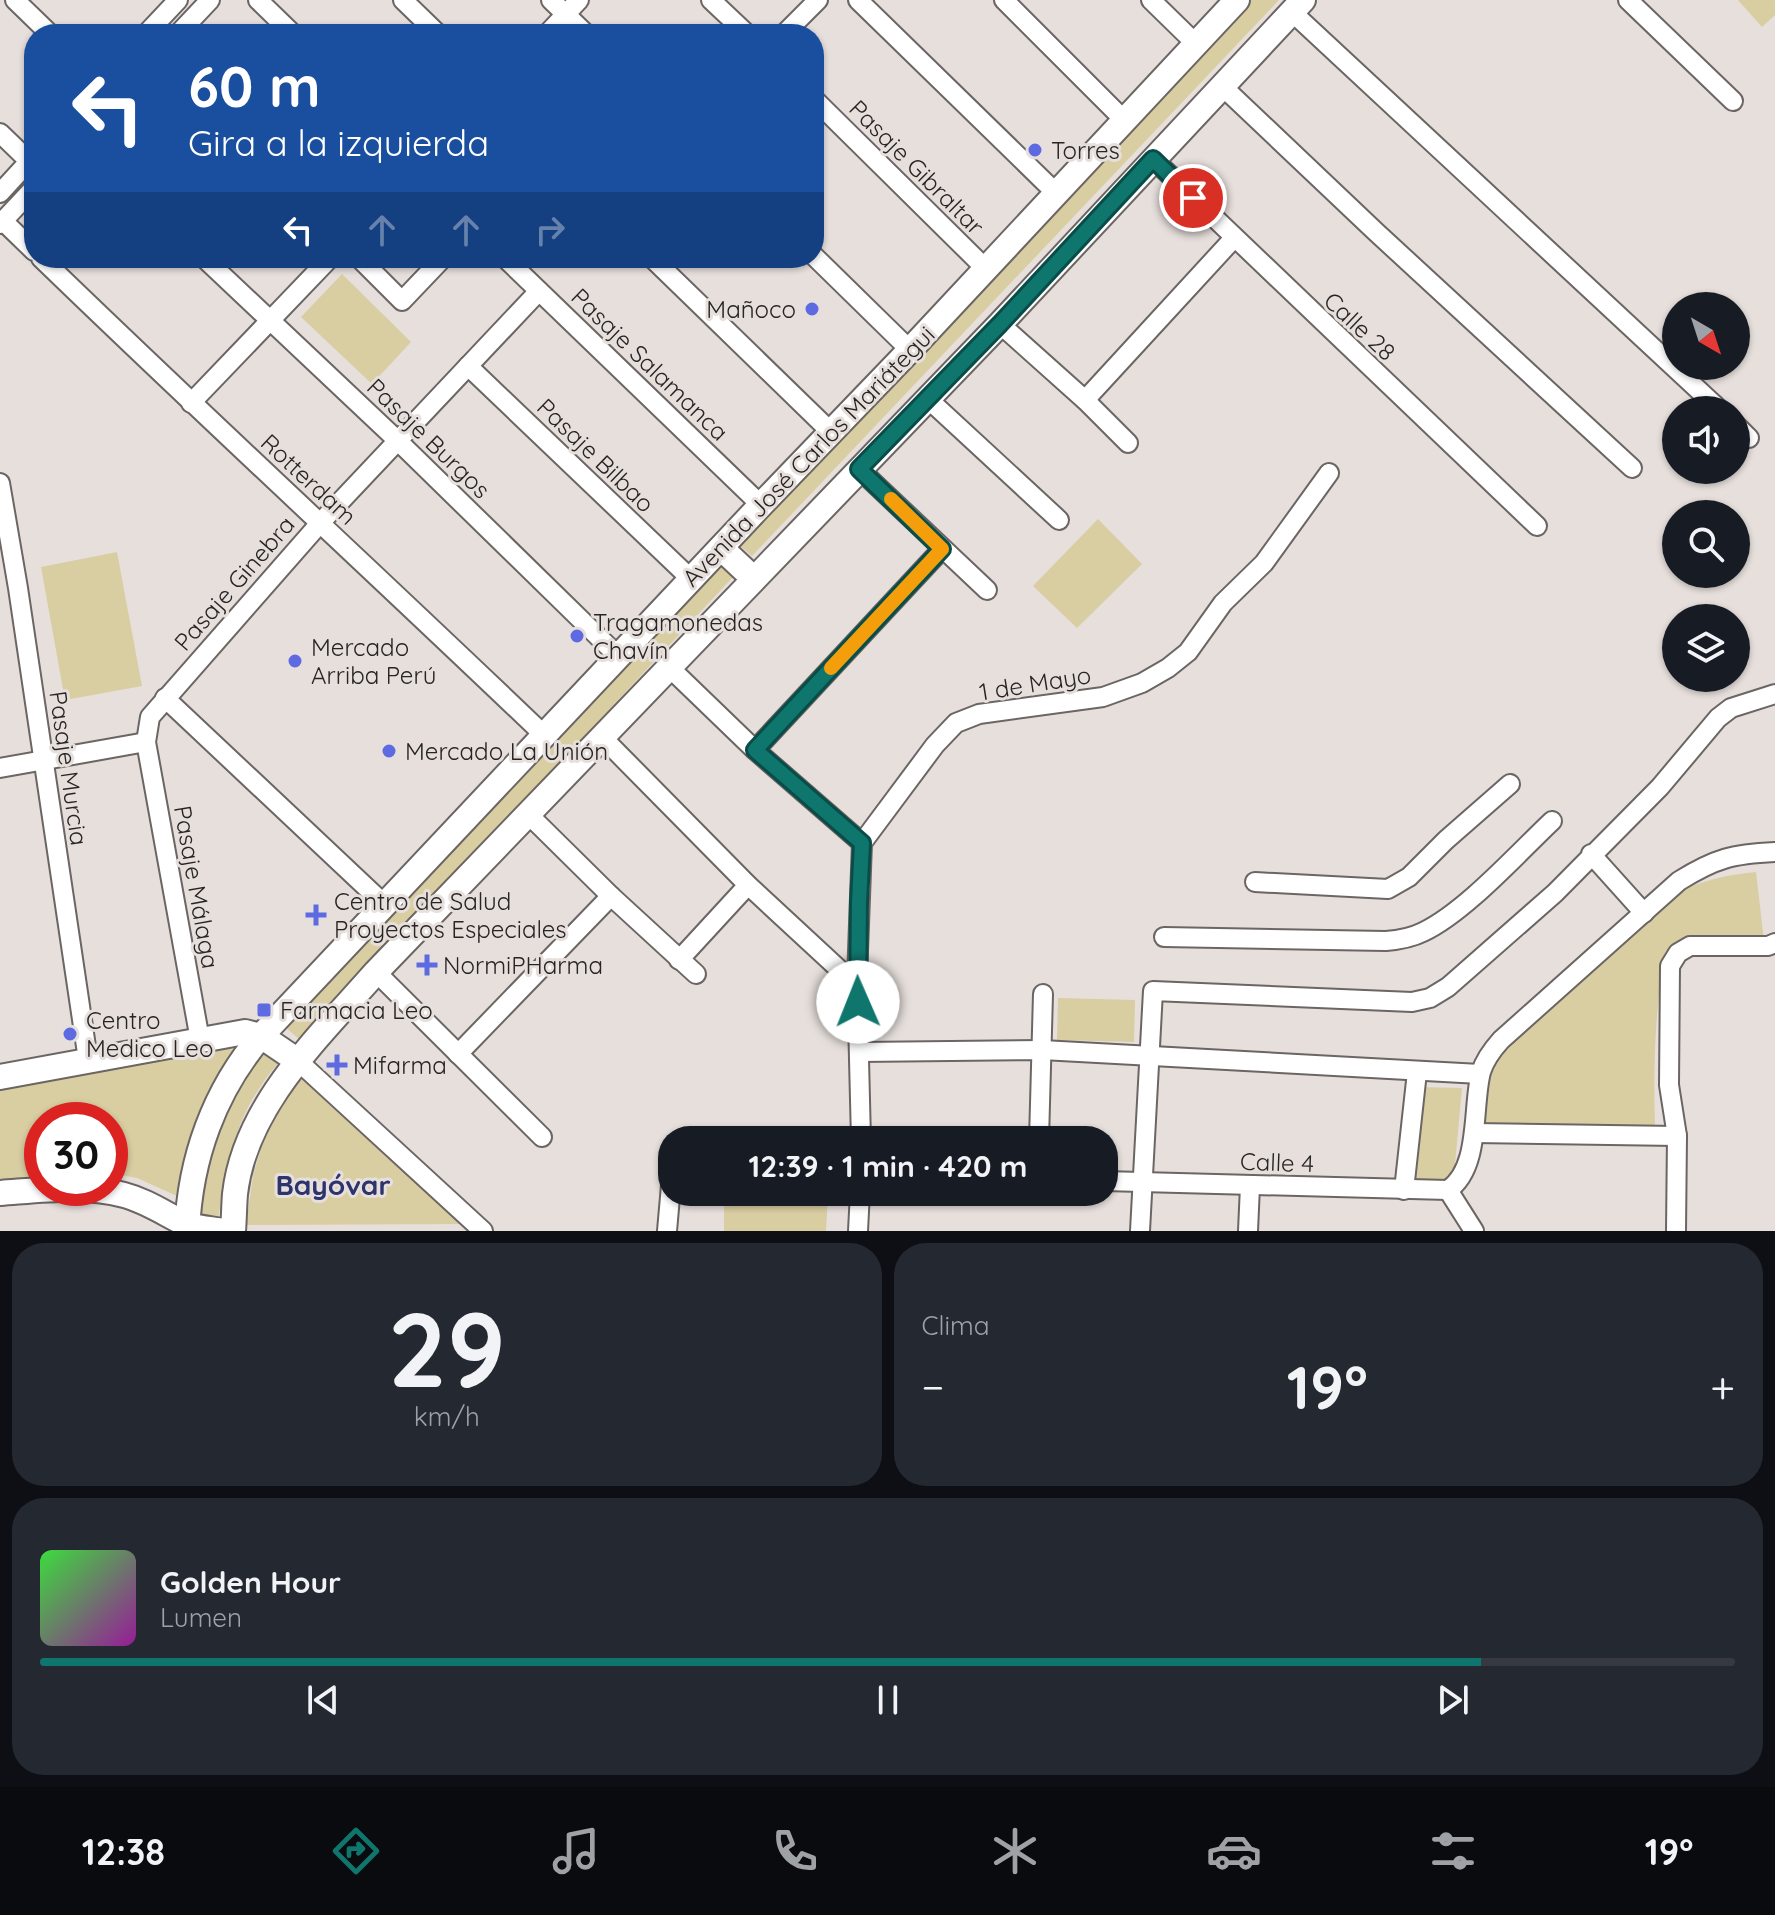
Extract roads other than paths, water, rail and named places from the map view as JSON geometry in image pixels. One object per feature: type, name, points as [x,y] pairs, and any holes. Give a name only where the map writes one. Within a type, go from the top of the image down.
[{"type":"main road","name":"Avenida José Carlos Mariátegui","points":[[187,1228],[198,1153],[210,1120],[225,1087],[261,1036],[1237,0]]},
{"type":"main road","name":"Avenida José Carlos Mariátegui","points":[[233,1231],[235,1191],[248,1145],[264,1110],[298,1061],[376,972],[1000,324],[1298,6]]},
{"type":"main road","points":[[721,548],[754,579]]},
{"type":"main road","points":[[0,1077],[245,1032],[261,1036],[298,1061]]},
{"type":"main road","points":[[0,1193],[98,1189],[150,1204],[187,1228],[223,1231]]},
{"type":"street","points":[[15,0],[40,24]]},
{"type":"street","points":[[187,24],[210,0]]},
{"type":"street","points":[[258,0],[283,24]]},
{"type":"street","points":[[403,0],[428,24]]},
{"type":"street","points":[[551,0],[576,24]]},
{"type":"street","points":[[556,24],[579,0]]},
{"type":"street","points":[[711,0],[736,24]]},
{"type":"street","points":[[794,24],[818,0]]},
{"type":"street","points":[[858,0],[1057,194]]},
{"type":"street","points":[[1004,0],[1125,121]]},
{"type":"street","points":[[1151,0],[1195,43]]},
{"type":"street","points":[[1628,0],[1733,101]]},
{"type":"street","points":[[154,24],[170,3]]},
{"type":"street","points":[[1298,6],[1705,396]]},
{"type":"street","points":[[1222,86],[1632,468]]},
{"type":"street","name":"Pasaje Gibraltar","points":[[824,109],[986,269]]},
{"type":"street","points":[[0,133],[24,152]]},
{"type":"street","name":"Calle 28","points":[[1153,159],[1537,526]]},
{"type":"street","points":[[0,193],[24,167]]},
{"type":"street","points":[[24,199],[2,223],[24,242]]},
{"type":"street","points":[[1085,400],[1234,238]]},
{"type":"street","points":[[824,266],[910,350]]},
{"type":"street","name":"Rotterdam","points":[[51,268],[544,735]]},
{"type":"street","name":"Pasaje Burgos","points":[[215,268],[397,440],[618,656]]},
{"type":"street","points":[[191,403],[320,268]]},
{"type":"street","points":[[369,268],[402,301],[433,268]]},
{"type":"street","name":"Pasaje Salamanca","points":[[515,268],[761,505]]},
{"type":"street","points":[[662,268],[831,432]]},
{"type":"street","name":"Pasaje Ginebra","points":[[146,742],[150,717],[165,698],[321,522],[539,291]]},
{"type":"street","points":[[1000,324],[1128,443]]},
{"type":"street","name":"Pasaje Bilbao","points":[[468,366],[691,579]]},
{"type":"street","points":[[927,398],[1059,520]]},
{"type":"street","points":[[859,469],[987,590]]},
{"type":"street","name":"1 de Mayo","points":[[862,843],[935,745],[956,723],[979,714],[1103,697],[1142,683],[1168,668],[1188,652],[1223,603],[1264,563],[1329,473]]},
{"type":"street","name":"Pasaje Murcia","points":[[0,483],[9,590],[44,760],[88,1060]]},
{"type":"street","points":[[755,750],[942,549]]},
{"type":"street","points":[[670,668],[755,750],[862,843],[857,978],[861,1126]]},
{"type":"street","points":[[1140,1231],[1153,991],[1412,1002],[1430,998],[1448,987],[1555,893],[1660,787],[1718,718],[1731,708],[1775,694]]},
{"type":"street","points":[[165,698],[384,904]]},
{"type":"street","points":[[602,737],[748,885],[842,972],[857,978]]},
{"type":"street","points":[[0,768],[146,742]]},
{"type":"street","name":"Pasaje Málaga","points":[[146,742],[200,1040]]},
{"type":"street","points":[[1255,882],[1388,889],[1409,877],[1510,784]]},
{"type":"street","points":[[528,814],[696,974]]},
{"type":"street","points":[[1164,937],[1386,941],[1406,938],[1422,932],[1457,910],[1552,821]]},
{"type":"street","points":[[1474,1231],[1448,1190],[1458,1183],[1465,1171],[1474,1133],[1480,1074],[1487,1056],[1679,881],[1706,864],[1736,854],[1775,852]]},
{"type":"street","points":[[1591,854],[1644,913]]},
{"type":"street","points":[[679,960],[748,885]]},
{"type":"street","points":[[458,1054],[611,896]]},
{"type":"street","points":[[1676,1231],[1677,1136],[1669,1085],[1670,966],[1678,953],[1690,946],[1768,946],[1775,943]]},
{"type":"street","points":[[376,972],[542,1137]]},
{"type":"street","points":[[1039,1126],[1043,994]]},
{"type":"street","points":[[860,1052],[1042,1050],[1480,1074]]},
{"type":"street","points":[[298,1061],[483,1231]]},
{"type":"street","points":[[1404,1190],[1417,1072]]},
{"type":"street","points":[[1474,1133],[1677,1136]]},
{"type":"street","name":"Calle 4","points":[[1118,1181],[1448,1190]]},
{"type":"street","points":[[1248,1231],[1250,1186]]},
{"type":"street","points":[[667,1231],[669,1206]]},
{"type":"street","points":[[858,1231],[859,1206]]},
{"type":"place","name":"Torres","points":[[1035,150]]},
{"type":"place","name":"Mañoco","points":[[812,309]]},
{"type":"place","name":"Tragamonedas Chavín","points":[[577,636]]},
{"type":"place","name":"Mercado Arriba Perú","points":[[295,661]]},
{"type":"place","name":"Mercado La Unión","points":[[389,751]]},
{"type":"place","name":"Centro de Salud Proyectos Especiales","points":[[316,915]]},
{"type":"place","name":"NormiPHarma","points":[[427,965]]},
{"type":"place","name":"Farmacia Leo","points":[[264,1010]]},
{"type":"place","name":"Centro Medico Leo","points":[[70,1034]]},
{"type":"place","name":"Mifarma","points":[[337,1065]]},
{"type":"district","name":"Bayóvar","points":[[333,1184]]}]
